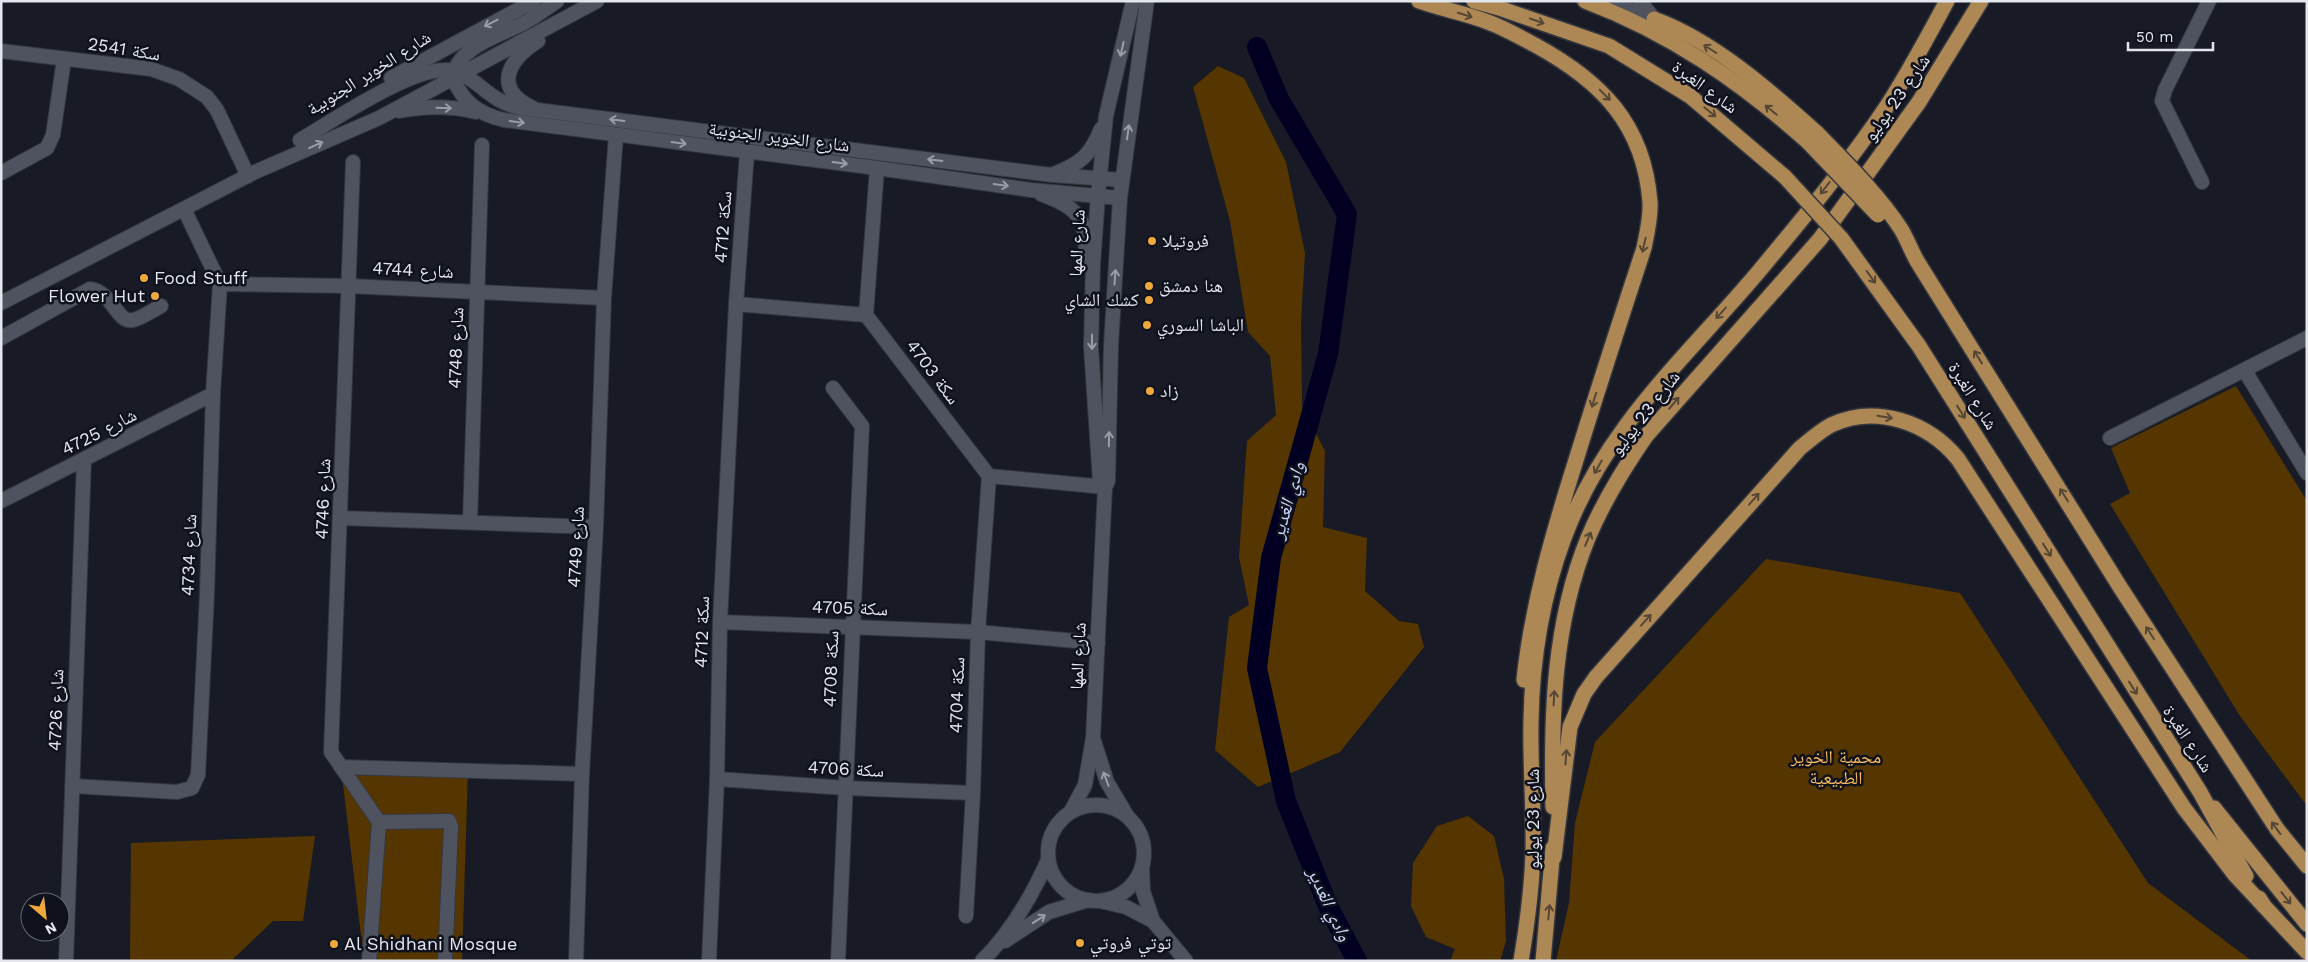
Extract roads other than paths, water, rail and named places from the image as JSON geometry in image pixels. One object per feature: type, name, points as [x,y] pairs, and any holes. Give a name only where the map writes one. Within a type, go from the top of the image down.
[{"type":"main road","points":[[1419,1],[1488,22],[1551,54],[1589,79],[1621,114],[1641,156],[1647,180],[1650,204],[1644,248],[1595,397],[1541,576],[1529,635],[1523,685],[1531,721]]},
{"type":"main road","name":"شارع الغبرة","points":[[1474,1],[1609,46],[1690,96],[1785,177],[1841,238],[1919,346],[2200,792],[2226,843],[2264,906],[2307,952]]},
{"type":"main road","name":"شارع الغبرة","points":[[1585,1],[1615,12],[1673,41],[1733,80],[1812,137],[1916,260],[2120,587],[2276,829],[2307,866]]},
{"type":"main road","name":"شارع 23 يوليو","points":[[1521,961],[1533,854],[1532,692],[1539,640],[1552,578],[1564,538],[1584,491],[1606,452],[1640,404],[1758,272],[1853,152],[1887,105],[1947,1]]},
{"type":"main road","name":"شارع 23 يوليو","points":[[1543,961],[1554,857],[1552,739],[1554,680],[1561,632],[1575,577],[1588,538],[1608,498],[1646,436],[1684,390],[1781,285],[1820,238],[1920,102],[1981,1]]},
{"type":"main road","points":[[1654,19],[1694,39],[1732,63],[1780,100],[1812,137]]},
{"type":"main road","points":[[1554,857],[1570,727],[1584,694],[1596,677],[1800,448],[1831,426],[1867,415],[1883,416],[1918,427],[1949,447],[2184,808],[2235,875],[2264,906]]},
{"type":"main road","points":[[2200,792],[2229,825],[2307,924]]},
{"type":"street","name":"شارع الخوير الجنوبية","points":[[251,174],[348,105],[392,78],[534,1]]},
{"type":"street","points":[[300,140],[410,78],[432,70],[456,74],[463,57],[478,46],[525,22],[557,1]]},
{"type":"street","name":"شارع الخوير الجنوبية","points":[[1,303],[251,174],[379,118],[456,74],[597,1]]},
{"type":"street","points":[[544,111],[531,107],[512,92],[508,80],[509,70],[515,58],[526,49],[609,1]]},
{"type":"street","name":"شارع المها","points":[[1105,487],[1100,482],[1091,347],[1098,195],[1106,116],[1133,1]]},
{"type":"street","name":"شارع المها","points":[[1071,811],[1085,785],[1094,738],[1105,487],[1108,481],[1111,345],[1120,198],[1146,1]]},
{"type":"street","points":[[1608,1],[1654,19]]},
{"type":"street","points":[[1640,1],[1654,19]]},
{"type":"street","points":[[2202,182],[2162,101],[2164,90],[2209,1]]},
{"type":"street","name":"سكة 2541","points":[[1,51],[151,69],[179,79],[195,87],[207,97],[217,110],[251,174]]},
{"type":"street","points":[[1,173],[47,148],[53,134],[64,59]]},
{"type":"street","name":"شارع الخوير الجنوبية","points":[[456,74],[503,103],[544,111],[1052,175],[1122,180]]},
{"type":"street","name":"شارع الخوير الجنوبية","points":[[456,74],[465,100],[483,114],[504,120],[878,168],[1031,190],[1120,198]]},
{"type":"street","points":[[379,118],[396,112],[431,107],[458,108],[483,114]]},
{"type":"street","points":[[1052,175],[1075,165],[1090,152],[1106,116]]},
{"type":"street","name":"4749 شارع","points":[[576,961],[582,774],[596,527],[604,298],[616,135]]},
{"type":"street","name":"4748 شارع","points":[[470,522],[482,145]]},
{"type":"street","name":"سكة 4712","points":[[709,961],[717,779],[720,622],[736,304],[747,152]]},
{"type":"street","name":"4746 شارع","points":[[353,162],[331,752],[379,822]]},
{"type":"street","points":[[736,304],[866,315],[878,168]]},
{"type":"street","points":[[1031,190],[1051,198],[1076,212],[1083,224],[1087,255],[1094,265]]},
{"type":"street","name":"4734 شارع","points":[[72,786],[177,792],[192,788],[198,775],[207,594],[213,394],[220,284],[184,209]]},
{"type":"street","name":"4744 شارع","points":[[220,284],[349,286],[604,298]]},
{"type":"street","points":[[1,338],[90,289],[100,290],[106,295],[120,317],[128,320],[134,320],[162,306]]},
{"type":"street","name":"4703 سكة","points":[[866,315],[989,476]]},
{"type":"street","points":[[2110,438],[2307,338]]},
{"type":"street","points":[[2245,371],[2307,473]]},
{"type":"street","name":"سكة 4708","points":[[833,388],[862,426],[851,626],[838,961]]},
{"type":"street","name":"4725 شارع","points":[[1,501],[213,394]]},
{"type":"street","name":"4726 شارع","points":[[66,961],[84,460]]},
{"type":"street","points":[[989,476],[1105,487]]},
{"type":"street","name":"سكة 4704","points":[[966,916],[973,793],[978,632],[989,476]]},
{"type":"street","points":[[341,518],[596,527]]},
{"type":"street","name":"4705 سكة","points":[[720,622],[978,632],[1098,643]]},
{"type":"street","name":"شارع المها","points":[[1094,738],[1106,782],[1128,816]]},
{"type":"street","points":[[341,767],[582,774]]},
{"type":"street","name":"4706 سكة","points":[[717,779],[846,788],[973,793]]},
{"type":"street","points":[[982,961],[998,945],[1031,898],[1048,860],[1050,838],[1055,827],[1071,811],[1085,806],[1100,805],[1115,808],[1128,816],[1137,826],[1142,839],[1144,853],[1142,867],[1143,891],[1153,921],[1186,961]]},
{"type":"street","points":[[369,961],[379,822],[449,821],[451,827],[445,961]]},
{"type":"street","points":[[1048,860],[1058,882],[1076,897],[1126,907],[1153,921]]},
{"type":"street","points":[[998,945],[1049,912],[1094,900],[1114,897],[1126,890],[1136,880],[1142,867]]},
{"type":"waterway","name":"وادي الغدير","points":[[1257,47],[1279,99],[1347,214],[1328,354],[1271,558],[1257,668],[1286,801],[1328,906],[1357,961]]},
{"type":"place","name":"فروتيلا","points":[[1152,241]]},
{"type":"place","name":"Food Stuff","points":[[144,278]]},
{"type":"place","name":"هنا دمشق","points":[[1149,286]]},
{"type":"place","name":"Flower Hut","points":[[155,296]]},
{"type":"place","name":"كشك الشاي","points":[[1149,300]]},
{"type":"place","name":"الباشا السوري","points":[[1147,325]]},
{"type":"place","name":"زاد","points":[[1150,391]]},
{"type":"place","name":"توتي فروتي","points":[[1080,943]]},
{"type":"place","name":"Al Shidhani Mosque","points":[[334,944]]},
{"type":"park label","name":"محمية الخوير الطبيعية","points":[[1836,768]]}]
